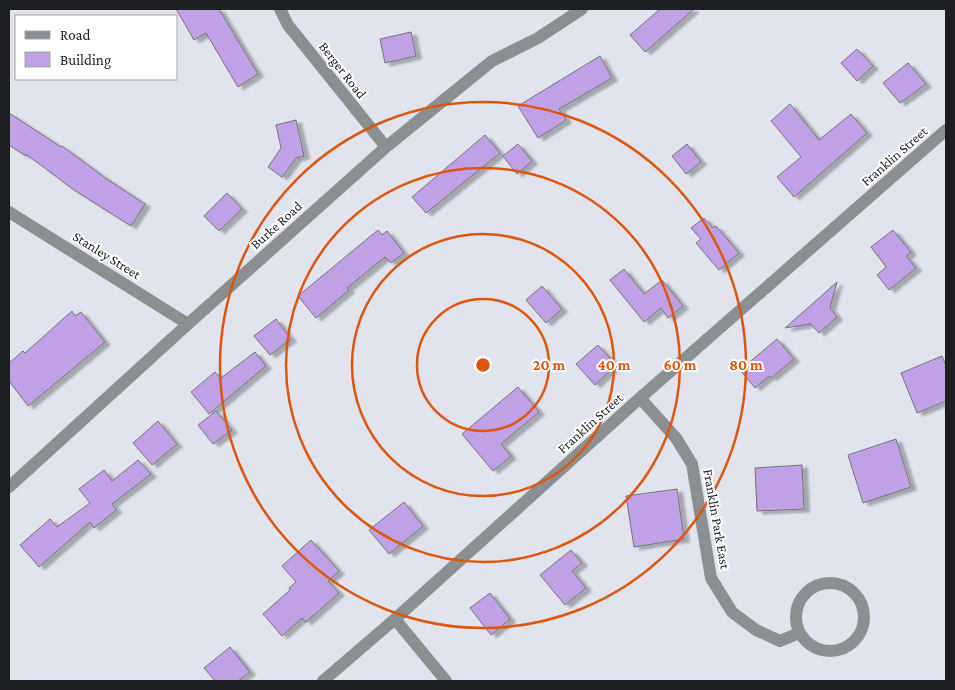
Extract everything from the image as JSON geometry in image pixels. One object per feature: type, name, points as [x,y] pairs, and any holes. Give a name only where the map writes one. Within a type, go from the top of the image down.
[{"type":"street","name":"Berger Road","points":[[280,9],[288,25],[386,148]]},
{"type":"street","name":"Burke Road","points":[[9,488],[188,324],[386,148],[492,61],[538,38],[582,9]]},
{"type":"street","name":"Franklin Street","points":[[323,681],[395,619],[640,398],[946,130]]},
{"type":"street","name":"Stanley Street","points":[[9,212],[188,324]]},
{"type":"street","name":"Franklin Park East","points":[[640,398],[676,438],[692,464],[712,578],[732,612],[756,630],[780,641],[799,633]]},
{"type":"street","points":[[830,582],[841,584],[852,590],[860,599],[864,610],[864,621],[858,636],[846,647],[836,651],[825,651],[815,648],[806,642],[799,633],[796,622],[796,610],[800,599],[808,590],[818,584],[830,582]]},
{"type":"street","points":[[395,619],[446,681]]},
{"type":"building","points":[[176,9],[219,9],[258,74],[238,87],[206,33],[194,40]]},
{"type":"building","points":[[660,9],[694,9],[645,52],[630,35]]},
{"type":"building","points":[[411,32],[416,56],[385,63],[380,39]]},
{"type":"building","points":[[857,49],[873,66],[857,81],[841,63]]},
{"type":"building","points":[[600,56],[612,78],[559,109],[566,120],[538,138],[518,106]]},
{"type":"building","points":[[908,63],[926,84],[900,103],[883,83]]},
{"type":"building","points":[[790,104],[819,140],[851,114],[867,133],[794,197],[777,177],[801,157],[771,121]]},
{"type":"building","points":[[9,113],[62,146],[145,204],[131,226],[74,190],[26,154],[26,156],[9,145]]},
{"type":"building","points":[[296,120],[304,156],[296,158],[282,177],[268,167],[281,148],[276,125]]},
{"type":"building","points":[[485,135],[500,153],[426,213],[412,197]]},
{"type":"building","points":[[518,144],[532,161],[517,174],[503,156]]},
{"type":"building","points":[[687,144],[701,162],[686,174],[672,156]]},
{"type":"building","points":[[227,193],[242,209],[219,231],[204,216]]},
{"type":"building","points":[[704,218],[713,228],[716,226],[739,253],[719,270],[696,243],[701,239],[691,228]]},
{"type":"building","points":[[378,230],[382,235],[387,231],[404,253],[391,263],[385,257],[347,288],[349,290],[316,318],[298,296]]},
{"type":"building","points":[[893,230],[911,252],[906,256],[916,268],[889,290],[877,275],[886,267],[871,247]]},
{"type":"building","points":[[624,269],[644,294],[662,280],[683,306],[668,318],[661,308],[644,322],[610,280]]},
{"type":"building","points":[[837,282],[830,308],[837,317],[819,333],[811,324],[785,328]]},
{"type":"building","points":[[542,286],[562,309],[546,323],[526,300]]},
{"type":"building","points":[[72,311],[75,316],[81,312],[105,342],[28,406],[9,381],[9,363],[23,351],[25,353]]},
{"type":"building","points":[[276,319],[291,339],[270,355],[254,336]]},
{"type":"building","points":[[777,339],[794,359],[771,378],[769,376],[755,388],[740,370]]},
{"type":"building","points":[[598,345],[616,365],[595,385],[576,364]]},
{"type":"building","points":[[255,352],[266,366],[209,414],[191,392],[215,372],[221,378]]},
{"type":"building","points":[[942,356],[946,366],[946,401],[917,413],[901,373]]},
{"type":"building","points":[[518,387],[539,412],[501,444],[511,456],[493,471],[462,434]]},
{"type":"building","points":[[216,411],[232,430],[213,444],[198,425]]},
{"type":"building","points":[[158,421],[177,444],[152,465],[133,443]]},
{"type":"building","points":[[896,439],[911,487],[863,503],[848,455]]},
{"type":"building","points":[[138,460],[151,474],[112,504],[116,510],[94,528],[90,522],[39,567],[20,545],[50,519],[57,527],[90,503],[79,489],[104,470],[112,481]]},
{"type":"building","points":[[802,465],[804,509],[757,511],[755,468]]},
{"type":"building","points":[[677,489],[684,539],[634,547],[626,496]]},
{"type":"building","points":[[404,502],[423,526],[389,554],[369,530]]},
{"type":"building","points":[[311,540],[339,571],[328,581],[339,593],[306,622],[302,618],[282,636],[263,614],[290,590],[289,588],[296,582],[282,566]]},
{"type":"building","points":[[571,550],[582,563],[572,571],[586,588],[565,605],[540,575]]},
{"type":"building","points":[[490,593],[510,619],[491,635],[470,608]]},
{"type":"building","points":[[230,647],[250,672],[238,681],[215,681],[204,668]]}]
